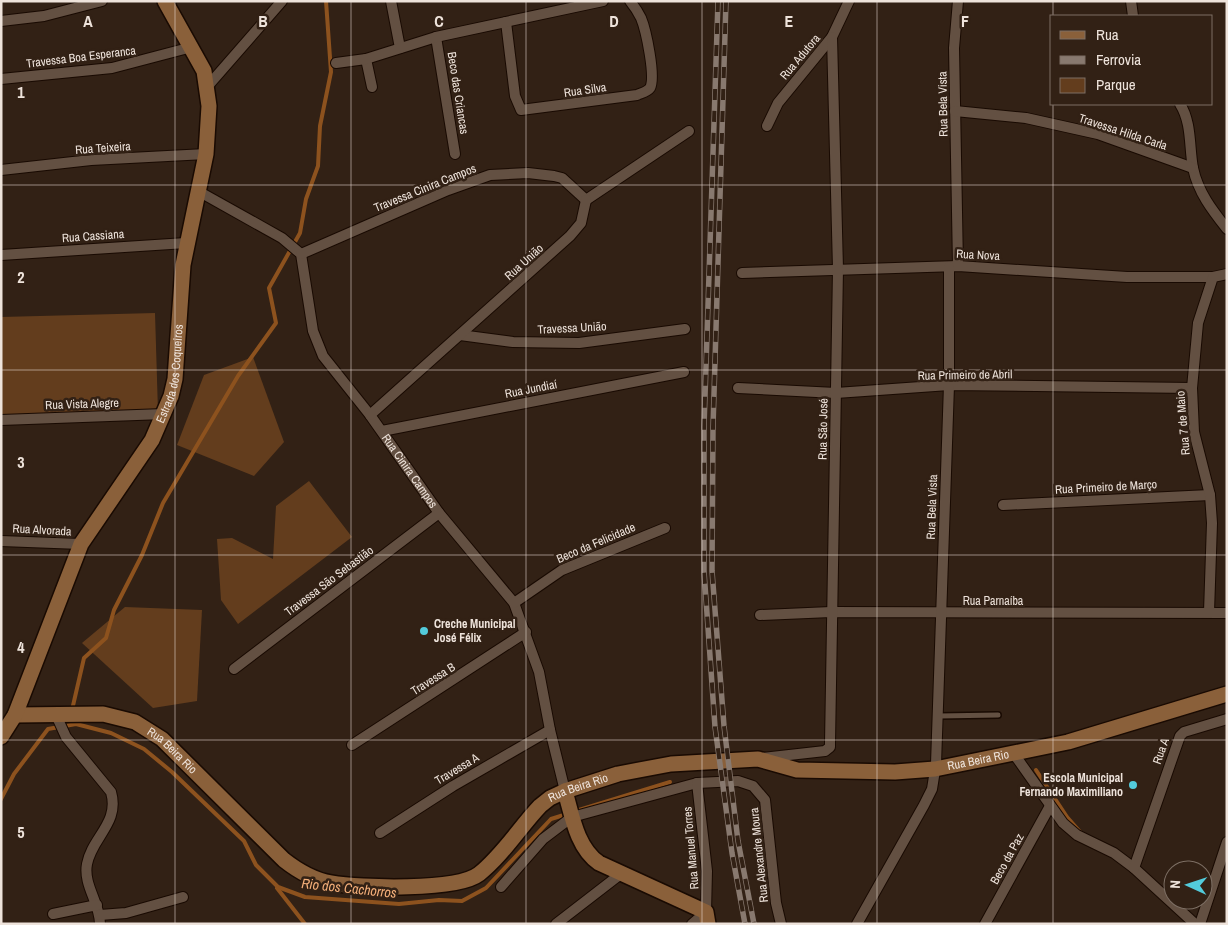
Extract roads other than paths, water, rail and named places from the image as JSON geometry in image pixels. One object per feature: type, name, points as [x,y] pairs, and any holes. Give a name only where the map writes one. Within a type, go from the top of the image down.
[{"type":"street","points":[[1,21],[44,16],[102,1]]},
{"type":"street","name":"Estrada dos Coqueiros","points":[[1,737],[15,715],[81,544],[142,457],[164,414],[175,379],[179,295],[186,243],[206,154],[209,127],[207,87],[204,71],[165,1]]},
{"type":"street","points":[[207,87],[282,1]]},
{"type":"street","points":[[391,1],[400,48]]},
{"type":"street","points":[[336,63],[366,59],[436,37],[603,1]]},
{"type":"street","name":"Rua Silva","points":[[506,22],[515,96],[517,105],[521,110],[527,111],[636,95],[646,92],[651,86],[652,78],[641,17],[630,1]]},
{"type":"street","name":"Rua Adutora","points":[[767,126],[778,103],[832,37],[848,1]]},
{"type":"street","name":"Rua Bela Vista","points":[[936,767],[954,266],[955,30],[958,1]]},
{"type":"street","points":[[1131,1],[1133,15]]},
{"type":"street","name":"Beco das Criancas","points":[[436,37],[455,154]]},
{"type":"street","name":"Rua São José","points":[[758,759],[791,753],[825,751],[830,747],[838,269],[832,37]]},
{"type":"street","name":"Travessa Boa Esperanca","points":[[1,79],[112,68],[192,47]]},
{"type":"street","points":[[366,59],[372,87]]},
{"type":"street","points":[[1180,105],[1189,126],[1193,168],[1199,189],[1227,229]]},
{"type":"street","name":"Travessa Hilda Carla","points":[[955,111],[1026,118],[1098,134],[1193,168]]},
{"type":"street","points":[[586,200],[689,131]]},
{"type":"street","name":"Rua Teixeira","points":[[1,170],[91,160],[206,154]]},
{"type":"street","name":"Travessa Cinira Campos","points":[[298,251],[448,190],[490,175],[528,173],[562,178],[586,200]]},
{"type":"street","points":[[198,191],[282,238],[298,251]]},
{"type":"street","name":"Rua União","points":[[370,415],[570,236],[581,223],[585,213],[586,200]]},
{"type":"street","name":"Rua Cassiana","points":[[1,255],[186,243]]},
{"type":"street","name":"Rua Cinira Campos","points":[[298,251],[317,346],[330,367],[382,431],[438,513],[514,604],[526,632],[539,672],[550,730],[566,794]]},
{"type":"street","name":"Rua Nova","points":[[742,273],[954,266],[1127,277],[1213,276]]},
{"type":"street","points":[[1213,276],[1227,274]]},
{"type":"street","name":"Rua 7 de Maio","points":[[1208,612],[1212,548],[1210,495],[1194,432],[1192,388],[1198,323],[1213,276]]},
{"type":"street","name":"Travessa União","points":[[460,335],[513,342],[579,343],[685,329]]},
{"type":"street","name":"Rua Jundiaí","points":[[382,431],[684,372]]},
{"type":"street","name":"Rua Primeiro de Abril","points":[[738,388],[836,393],[949,385],[1192,388]]},
{"type":"street","name":"Rua Vista Alegre","points":[[1,420],[164,414]]},
{"type":"street","name":"Rua Primeiro de Março","points":[[1003,505],[1210,495]]},
{"type":"street","name":"Travessa São Sebastião","points":[[234,669],[438,513]]},
{"type":"street","name":"Beco da Felicidade","points":[[514,604],[562,570],[665,528]]},
{"type":"street","name":"Rua Alvorada","points":[[1,541],[81,544]]},
{"type":"street","name":"Rua Parnaíba","points":[[760,614],[831,612],[941,614],[1227,612]]},
{"type":"street","name":"Travessa B","points":[[352,745],[526,632]]},
{"type":"street","name":"Rua Beira Rio","points":[[15,715],[63,716],[103,714],[119,716],[135,722],[162,739],[284,860],[312,878],[330,883],[433,886],[469,879],[478,875],[492,862],[540,806],[550,798],[566,794],[618,774],[650,767],[758,759],[797,770],[894,772],[936,767],[1014,754],[1068,742],[1227,694]]},
{"type":"street","points":[[63,716],[66,737],[111,792],[113,801],[110,821],[89,857],[87,865],[88,882],[99,915]]},
{"type":"street","name":"Rua A","points":[[1134,868],[1180,736],[1184,732],[1227,719]]},
{"type":"street","name":"Travessa A","points":[[380,833],[453,786],[550,730]]},
{"type":"street","points":[[1014,754],[1063,824],[1077,835],[1114,853],[1134,868],[1195,924]]},
{"type":"street","points":[[857,924],[924,805],[932,788],[936,767]]},
{"type":"street","name":"Rua Alexandre Moura","points":[[697,783],[738,781],[754,786],[762,794],[766,805],[776,903],[782,924]]},
{"type":"street","points":[[501,887],[543,839],[572,816],[697,783]]},
{"type":"street","name":"Rua Manuel Torres","points":[[697,783],[707,870],[707,918]]},
{"type":"street","points":[[566,794],[572,816],[589,856],[599,863],[622,872],[707,918]]},
{"type":"street","name":"Beco da Paz","points":[[985,924],[1050,806]]},
{"type":"street","points":[[1200,924],[1227,842]]},
{"type":"street","points":[[556,924],[622,872]]},
{"type":"street","points":[[53,914],[99,915],[126,912],[184,896]]},
{"type":"street","points":[[692,924],[707,918]]},
{"type":"lane","points":[[939,716],[998,715]]},
{"type":"waterway","points":[[72,710],[84,658],[106,638],[114,610],[142,555],[163,503],[238,376],[276,323],[269,288],[300,233],[306,199],[318,166],[320,126],[331,72],[326,1]]},
{"type":"waterway","name":"Rio dos Cachorros","points":[[1,799],[14,774],[48,729],[76,724],[111,733],[144,749],[172,772],[244,841],[256,865],[278,887],[305,897],[399,904],[439,900],[462,901],[486,888],[551,819],[567,814]]},
{"type":"waterway","points":[[1036,770],[1067,817],[1081,833]]},
{"type":"waterway","name":"Rio dos Cachorros","points":[[579,810],[670,782]]},
{"type":"waterway","points":[[277,888],[305,924]]},
{"type":"railway","points":[[718,1],[704,427],[704,571],[715,727],[732,853],[745,924]]},
{"type":"railway","points":[[726,1],[713,427],[712,571],[724,726],[738,841],[754,924]]},
{"type":"place","name":"Creche Municipal José Félix","points":[[424,631]]},
{"type":"place","name":"Escola Municipal Fernando Maximiliano","points":[[1133,785]]}]
